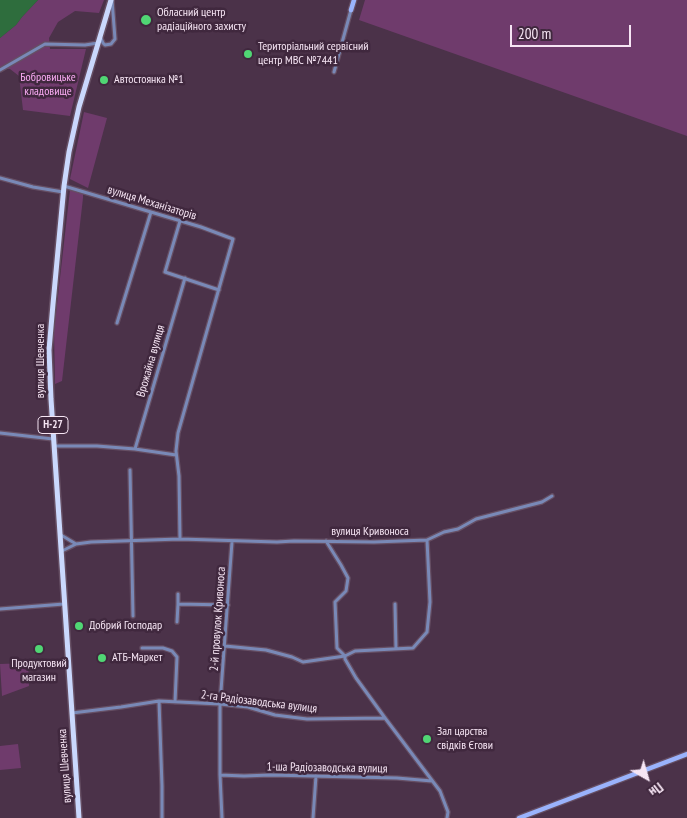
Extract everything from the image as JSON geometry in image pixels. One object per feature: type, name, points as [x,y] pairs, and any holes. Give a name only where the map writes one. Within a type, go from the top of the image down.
[{"type":"main road","name":"вулиця Шевченка","points":[[79,818],[53,439],[50,350],[64,186],[69,152],[79,107],[111,0]]},
{"type":"street","points":[[100,36],[106,45],[111,44],[115,39],[111,0]]},
{"type":"street","points":[[334,72],[353,0]]},
{"type":"street","points":[[0,70],[45,44],[85,45],[98,43]]},
{"type":"street","points":[[0,178],[33,187],[64,192]]},
{"type":"street","name":"вулиця Механізаторів","points":[[64,186],[152,212],[233,239],[219,290]]},
{"type":"street","points":[[117,323],[152,212]]},
{"type":"street","points":[[180,221],[166,272],[219,290],[178,434],[176,455],[179,476],[180,539]]},
{"type":"street","name":"Врожайна вулиця","points":[[135,449],[184,278]]},
{"type":"street","points":[[0,432],[53,439]]},
{"type":"street","points":[[54,446],[97,446],[176,455]]},
{"type":"street","points":[[130,470],[133,616]]},
{"type":"street","name":"вулиця Кривоноса","points":[[62,551],[76,544],[91,542],[180,539],[232,542],[427,540],[444,532],[458,529],[476,519],[542,502],[552,496]]},
{"type":"street","points":[[60,535],[76,544]]},
{"type":"street","points":[[224,646],[266,650],[303,662],[344,656],[355,651],[413,648],[427,632],[430,602],[427,540]]},
{"type":"street","points":[[326,541],[348,578],[346,591],[335,602],[337,648],[344,656],[356,678],[440,791],[448,812],[447,818]]},
{"type":"street","name":"2-й провулок Кривоноса","points":[[222,818],[220,704],[232,542]]},
{"type":"street","points":[[177,622],[178,594]]},
{"type":"street","points":[[0,610],[65,604]]},
{"type":"street","points":[[178,604],[228,605]]},
{"type":"street","points":[[395,604],[396,649]]},
{"type":"street","points":[[142,648],[163,648],[172,651],[177,657],[175,702]]},
{"type":"street","points":[[159,701],[162,818]]},
{"type":"street","name":"2-га Радіозаводська вулиця","points":[[72,713],[122,708],[159,701],[248,707],[275,715],[307,719],[385,718]]},
{"type":"street","points":[[519,818],[687,754]]},
{"type":"street","name":"1-ша Радіозаводська вулиця","points":[[220,775],[397,778],[433,781]]},
{"type":"street","points":[[312,818],[316,776]]},
{"type":"green space","name":"Бобровицьке кладовище","points":[[38,0],[104,0],[99,13],[75,11],[58,22],[49,38],[50,49],[86,49],[70,116],[23,110],[19,76],[10,69],[0,68],[0,38],[16,25]]},
{"type":"green space","points":[[365,0],[687,0],[687,136],[359,20]]},
{"type":"green space","points":[[84,112],[107,118],[88,188],[70,179]]},
{"type":"green space","points":[[70,190],[83,194],[83,198],[62,381],[55,384],[54,331]]},
{"type":"green space","points":[[28,663],[29,686],[2,696],[0,664]]},
{"type":"green space","points":[[18,744],[21,768],[0,770],[0,746]]},
{"type":"shaded area","points":[[0,0],[38,0],[16,25],[0,38]]},
{"type":"place","name":"Обласний центр радіаційного захисту","points":[[146,20]]},
{"type":"place","name":"Територіальний сервісний центр МВС №7441","points":[[248,54]]},
{"type":"place","name":"Автостоянка №1","points":[[104,80]]},
{"type":"place","name":"Добрий Господар","points":[[79,626]]},
{"type":"place","name":"Продуктовий магазин","points":[[39,649]]},
{"type":"place","name":"АТБ-Маркет","points":[[102,658]]},
{"type":"place","name":"Зал царства свідків Єгови","points":[[427,739]]}]
